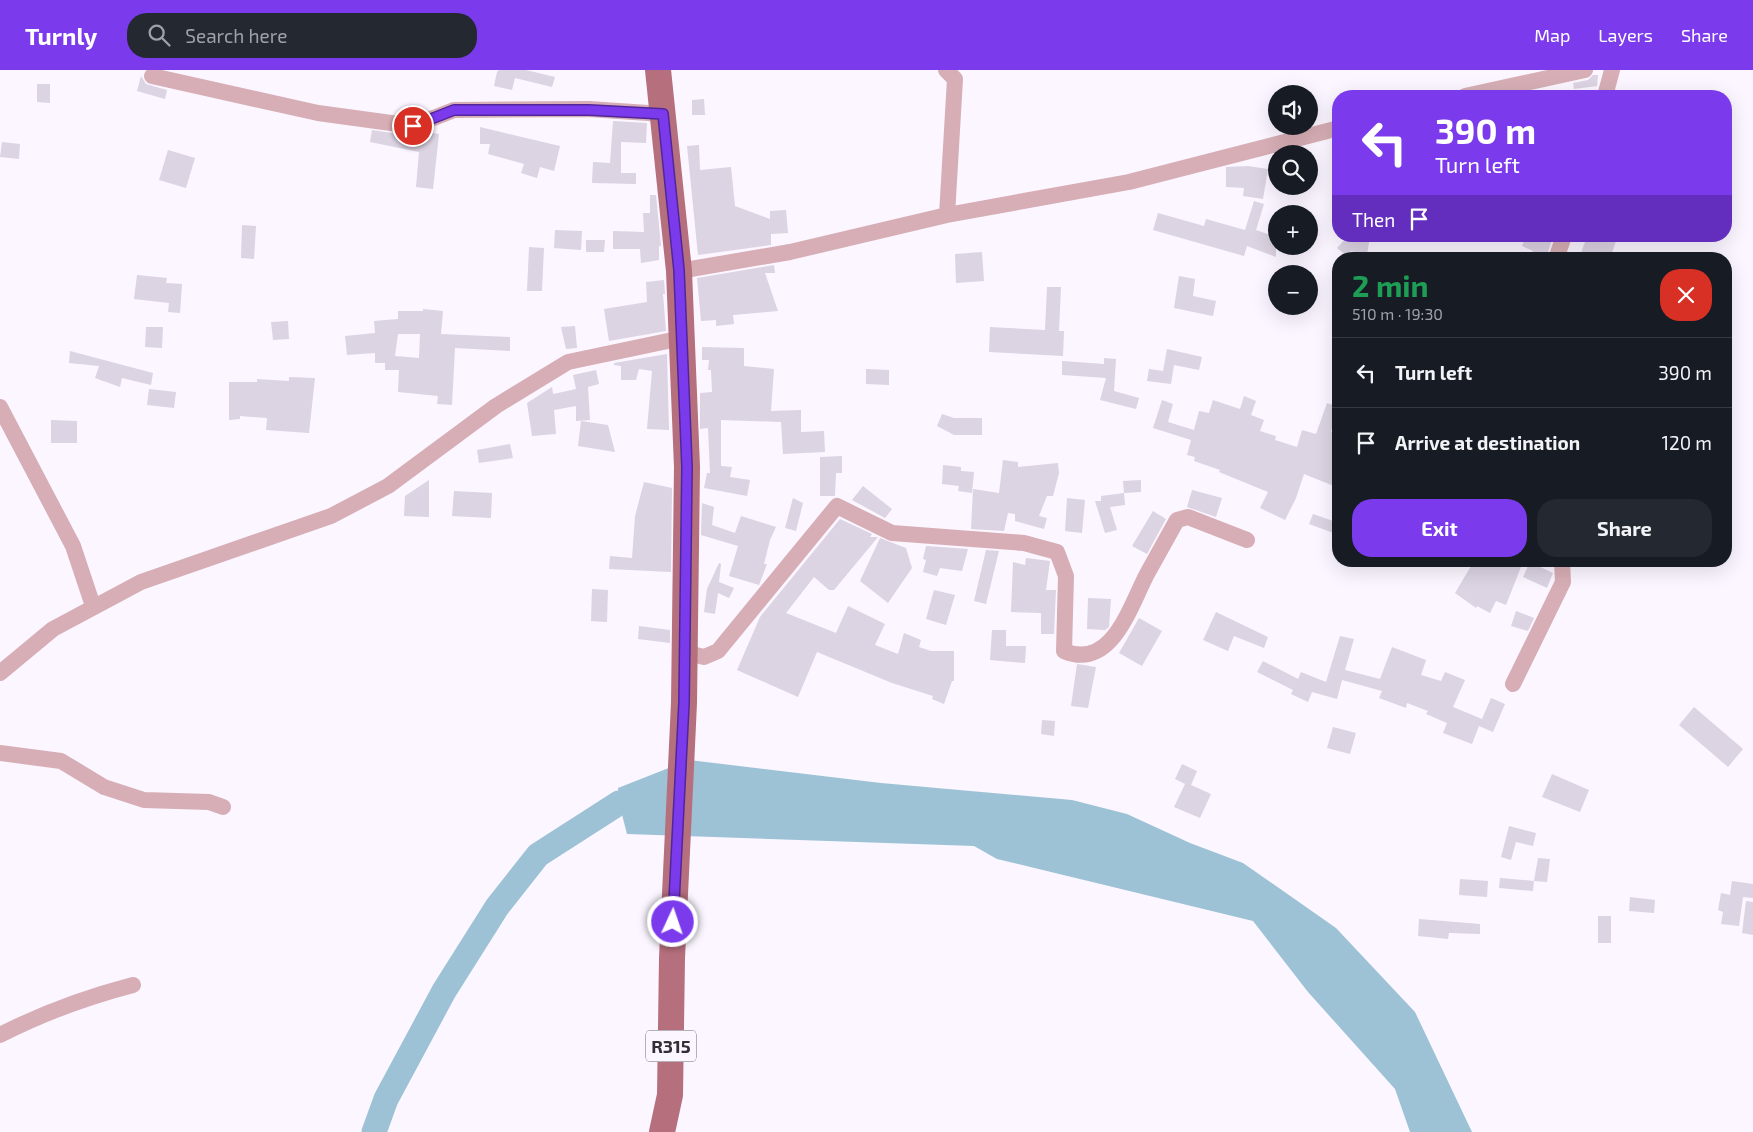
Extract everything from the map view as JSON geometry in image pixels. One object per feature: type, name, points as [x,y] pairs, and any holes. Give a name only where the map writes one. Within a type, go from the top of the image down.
[{"type":"main road","name":"R315","points":[[658,70],[679,270],[687,467],[684,703],[672,958],[670,1095],[662,1132]]},
{"type":"street","points":[[946,70],[955,79],[947,215]]},
{"type":"street","points":[[1492,90],[1585,70]]},
{"type":"street","points":[[1607,90],[1612,70]]},
{"type":"street","points":[[152,76],[318,113],[413,126],[454,110],[579,109],[663,114]]},
{"type":"street","points":[[679,270],[790,252],[947,215],[1129,182],[1332,130]]},
{"type":"street","points":[[0,673],[54,628],[142,582],[191,563],[331,516],[388,486],[496,406],[568,362],[682,338]]},
{"type":"street","points":[[0,407],[73,546],[93,606]]},
{"type":"street","points":[[684,652],[704,657],[718,650],[837,506],[892,533],[1024,543],[1057,552],[1066,576],[1064,651],[1076,656],[1090,654],[1108,644],[1121,626],[1177,520],[1188,517],[1247,540]]},
{"type":"street","points":[[1513,684],[1563,582],[1562,567]]},
{"type":"street","points":[[0,753],[61,761],[104,787],[144,800],[209,802],[223,806]]},
{"type":"street","points":[[0,1034],[36,1016],[85,998],[133,984]]},
{"type":"water","points":[[689,760],[881,783],[1072,800],[1127,814],[1190,843],[1243,863],[1336,928],[1415,1012],[1472,1132],[1410,1132],[1395,1089],[1308,992],[1253,921],[997,859],[974,846],[627,834],[619,803],[618,788]]},
{"type":"building","points":[[499,70],[526,70],[555,77],[552,87],[515,78],[512,90],[494,86]]},
{"type":"building","points":[[1593,75],[1598,75],[1597,86],[1574,89],[1573,83],[1588,80]]},
{"type":"building","points":[[141,76],[146,84],[167,90],[165,99],[137,91]]},
{"type":"building","points":[[37,84],[50,84],[50,103],[37,102]]},
{"type":"building","points":[[704,99],[705,115],[692,115],[692,100]]},
{"type":"building","points":[[613,121],[647,123],[646,143],[621,142],[621,173],[636,173],[636,184],[592,183],[593,162],[610,163]]},
{"type":"building","points":[[480,127],[560,146],[554,171],[540,167],[537,178],[521,173],[524,164],[488,154],[490,144],[480,144]]},
{"type":"building","points":[[372,130],[412,136],[425,132],[439,134],[433,189],[416,187],[419,152],[370,142]]},
{"type":"building","points":[[2,142],[20,144],[19,159],[0,157]]},
{"type":"building","points":[[699,145],[700,170],[731,167],[735,206],[770,219],[770,211],[786,210],[788,233],[771,234],[771,245],[698,255],[687,146]]},
{"type":"building","points":[[168,150],[195,158],[186,188],[159,180]]},
{"type":"building","points":[[1248,166],[1268,169],[1263,199],[1243,196],[1244,188],[1226,187],[1226,167]]},
{"type":"building","points":[[650,195],[656,195],[661,246],[659,246],[659,260],[641,263],[640,249],[613,249],[613,231],[644,232],[643,213],[650,213]]},
{"type":"building","points":[[1254,201],[1264,204],[1256,230],[1268,234],[1268,254],[1247,246],[1244,256],[1153,230],[1158,213],[1204,226],[1206,219],[1245,230]]},
{"type":"building","points":[[242,225],[256,226],[254,259],[241,258]]},
{"type":"building","points":[[555,230],[582,231],[581,250],[554,248]]},
{"type":"building","points":[[586,240],[605,240],[604,252],[586,252]]},
{"type":"building","points":[[1342,242],[1369,242],[1367,252],[1342,252],[1337,248]]},
{"type":"building","points":[[1524,242],[1551,242],[1548,252],[1532,252],[1522,246]]},
{"type":"building","points":[[1585,242],[1616,242],[1612,252],[1581,252]]},
{"type":"building","points":[[529,247],[544,248],[542,291],[527,291]]},
{"type":"building","points":[[982,252],[984,281],[956,283],[955,254]]},
{"type":"building","points":[[774,265],[775,273],[765,273],[778,311],[733,315],[734,324],[716,326],[716,320],[701,321],[697,278]]},
{"type":"building","points":[[137,275],[167,278],[166,283],[182,284],[180,313],[168,312],[169,303],[134,299]]},
{"type":"building","points":[[1179,276],[1195,279],[1193,296],[1216,301],[1213,316],[1174,308]]},
{"type":"building","points":[[664,280],[665,294],[663,294],[666,331],[609,341],[604,309],[647,302],[646,282]]},
{"type":"building","points":[[1047,287],[1061,287],[1059,331],[1064,331],[1063,356],[989,352],[990,327],[1045,330]]},
{"type":"building","points":[[423,309],[443,311],[441,334],[510,337],[510,351],[455,348],[452,405],[437,404],[438,396],[398,392],[399,370],[385,370],[385,363],[375,363],[375,353],[347,355],[345,336],[375,333],[374,321],[398,319],[398,311],[423,311]],"holes":[[[398,334],[420,334],[419,358],[395,356]]]},
{"type":"building","points":[[288,321],[289,339],[273,340],[271,322]]},
{"type":"building","points":[[575,326],[577,348],[566,349],[561,327]]},
{"type":"building","points":[[146,327],[163,327],[162,348],[145,347]]},
{"type":"building","points":[[702,347],[744,348],[744,366],[774,369],[771,411],[801,410],[801,432],[824,431],[825,452],[783,454],[781,422],[721,420],[721,466],[732,467],[730,477],[750,480],[747,496],[704,488],[707,473],[710,473],[708,428],[700,429],[700,393],[712,392],[711,370],[708,370],[709,360],[702,360]]},
{"type":"building","points":[[1167,349],[1202,357],[1199,370],[1174,365],[1171,384],[1147,381],[1149,369],[1163,371]]},
{"type":"building","points":[[70,351],[153,373],[151,385],[122,378],[120,387],[95,378],[99,366],[69,363]]},
{"type":"building","points":[[667,354],[669,430],[647,429],[652,371],[639,369],[636,380],[621,380],[621,366],[614,365],[614,363]]},
{"type":"building","points":[[1104,358],[1116,359],[1114,391],[1139,398],[1136,409],[1100,400],[1106,378],[1062,375],[1062,361],[1104,364]]},
{"type":"building","points":[[866,369],[889,370],[889,385],[866,384]]},
{"type":"building","points":[[596,370],[599,384],[588,387],[590,420],[576,421],[576,406],[554,410],[556,434],[532,436],[527,403],[552,387],[553,394],[576,389],[573,375]]},
{"type":"building","points":[[289,377],[315,378],[309,433],[266,430],[267,418],[240,416],[240,419],[229,420],[229,382],[257,382],[257,379],[289,381]]},
{"type":"building","points":[[149,389],[176,392],[174,408],[147,405]]},
{"type":"building","points":[[1244,396],[1256,401],[1251,415],[1264,420],[1260,431],[1276,436],[1275,440],[1297,447],[1302,430],[1316,434],[1327,403],[1332,405],[1332,485],[1304,474],[1296,498],[1285,520],[1260,508],[1268,492],[1219,472],[1220,470],[1194,461],[1195,457],[1187,455],[1191,440],[1153,428],[1162,400],[1173,404],[1168,422],[1194,430],[1199,411],[1209,413],[1213,400],[1240,409]]},
{"type":"building","points":[[942,414],[954,418],[982,418],[982,435],[954,435],[937,426]]},
{"type":"building","points":[[51,420],[77,421],[77,443],[51,443]]},
{"type":"building","points":[[581,421],[608,425],[615,452],[578,446]]},
{"type":"building","points":[[510,444],[513,458],[479,463],[477,450]]},
{"type":"building","points":[[842,456],[842,473],[836,473],[835,496],[820,496],[820,457]]},
{"type":"building","points":[[1003,460],[1018,462],[1018,467],[1058,463],[1059,473],[1053,496],[1047,496],[1039,516],[1047,518],[1044,529],[1015,521],[1015,514],[1008,513],[1004,531],[971,529],[973,489],[999,493]]},
{"type":"building","points":[[943,465],[961,467],[961,471],[974,472],[972,493],[958,491],[959,486],[942,484]]},
{"type":"building","points":[[429,480],[429,517],[404,516],[405,496]]},
{"type":"building","points":[[1141,480],[1141,492],[1124,493],[1123,481]]},
{"type":"building","points":[[644,482],[672,488],[671,572],[609,569],[610,556],[632,558],[635,516]]},
{"type":"building","points":[[863,486],[892,509],[885,518],[852,500]]},
{"type":"building","points":[[1192,490],[1222,498],[1216,517],[1187,507]]},
{"type":"building","points":[[454,491],[492,493],[491,518],[452,516]]},
{"type":"building","points":[[1124,493],[1125,505],[1110,507],[1117,530],[1105,533],[1095,501],[1101,501],[1101,496]]},
{"type":"building","points":[[793,498],[803,503],[796,531],[785,528]]},
{"type":"building","points":[[1067,498],[1085,500],[1082,533],[1065,531]]},
{"type":"building","points":[[702,503],[714,507],[712,525],[735,533],[741,516],[776,527],[770,540],[764,564],[767,564],[759,585],[729,576],[738,546],[701,535]]},
{"type":"building","points":[[1153,511],[1166,519],[1147,554],[1132,546]]},
{"type":"building","points":[[1313,514],[1332,521],[1332,532],[1309,524]]},
{"type":"building","points":[[840,519],[872,534],[870,537],[878,537],[834,590],[829,590],[814,577],[786,613],[836,633],[848,606],[885,624],[875,645],[898,654],[904,633],[921,640],[919,647],[931,651],[954,651],[954,681],[952,681],[944,704],[932,699],[933,696],[892,683],[817,652],[798,697],[737,670],[760,617]]},
{"type":"building","points":[[880,538],[906,548],[912,568],[888,603],[860,581]]},
{"type":"building","points":[[926,546],[968,549],[962,571],[940,568],[937,576],[923,572],[926,560],[923,559]]},
{"type":"building","points":[[986,550],[999,551],[986,604],[974,601]]},
{"type":"building","points":[[1026,558],[1050,561],[1046,590],[1056,590],[1054,634],[1041,634],[1041,613],[1011,612],[1013,562],[1025,565]]},
{"type":"building","points":[[719,563],[721,564],[719,582],[734,588],[729,598],[718,593],[715,614],[704,612],[707,589]]},
{"type":"building","points":[[1470,567],[1521,567],[1506,605],[1496,601],[1490,613],[1477,606],[1476,608],[1455,593]]},
{"type":"building","points":[[1528,567],[1540,567],[1553,573],[1547,588],[1523,577]]},
{"type":"building","points":[[592,589],[608,590],[607,622],[591,621]]},
{"type":"building","points":[[934,590],[955,595],[946,625],[926,619]]},
{"type":"building","points":[[1088,598],[1111,599],[1109,627],[1105,630],[1087,629]]},
{"type":"building","points":[[1516,611],[1534,618],[1528,631],[1511,626]]},
{"type":"building","points":[[1216,612],[1268,637],[1264,648],[1234,636],[1228,651],[1203,640]]},
{"type":"building","points":[[1139,618],[1162,631],[1142,666],[1119,653]]},
{"type":"building","points":[[639,626],[670,630],[670,643],[638,639]]},
{"type":"building","points":[[992,630],[1006,630],[1006,646],[1026,646],[1025,663],[990,660]]},
{"type":"building","points":[[1340,636],[1354,639],[1345,670],[1380,679],[1392,647],[1426,660],[1421,675],[1441,681],[1445,672],[1465,680],[1453,707],[1482,719],[1491,698],[1505,704],[1493,732],[1479,726],[1472,744],[1443,733],[1447,723],[1426,714],[1428,711],[1407,703],[1406,708],[1379,698],[1382,691],[1342,680],[1337,699],[1312,692],[1308,702],[1291,694],[1293,690],[1257,672],[1263,661],[1298,679],[1301,672],[1326,682]]},
{"type":"building","points":[[1077,664],[1096,667],[1088,708],[1071,706]]},
{"type":"building","points":[[1694,707],[1743,749],[1728,767],[1679,725]]},
{"type":"building","points":[[1042,720],[1055,721],[1054,736],[1041,734]]},
{"type":"building","points":[[1333,727],[1356,733],[1350,754],[1327,748]]},
{"type":"building","points":[[1182,764],[1197,771],[1191,785],[1211,794],[1200,818],[1174,807],[1185,784],[1175,779]]},
{"type":"building","points":[[1552,774],[1589,790],[1580,812],[1542,797]]},
{"type":"building","points":[[1509,826],[1536,833],[1533,846],[1516,842],[1511,860],[1501,857]]},
{"type":"building","points":[[1538,858],[1550,859],[1547,882],[1534,881]]},
{"type":"building","points":[[1500,878],[1534,881],[1533,891],[1499,888]]},
{"type":"building","points":[[1460,879],[1488,881],[1487,897],[1459,895]]},
{"type":"building","points":[[1732,881],[1753,884],[1753,898],[1743,897],[1739,926],[1721,924],[1723,912],[1718,910],[1721,893],[1730,895]]},
{"type":"building","points":[[1630,897],[1655,900],[1654,913],[1629,911]]},
{"type":"building","points":[[1746,901],[1753,902],[1753,935],[1742,933]]},
{"type":"building","points":[[1598,916],[1611,916],[1611,943],[1598,943]]},
{"type":"building","points":[[1419,919],[1480,924],[1480,934],[1449,933],[1448,939],[1418,936]]},
{"type":"waterway","points":[[374,1132],[386,1099],[444,991],[497,907],[538,855],[619,803],[652,801]]},
{"type":"route","points":[[413,126],[454,110],[509,111],[549,109],[663,114],[679,270],[687,467],[684,703],[673,922]]}]
